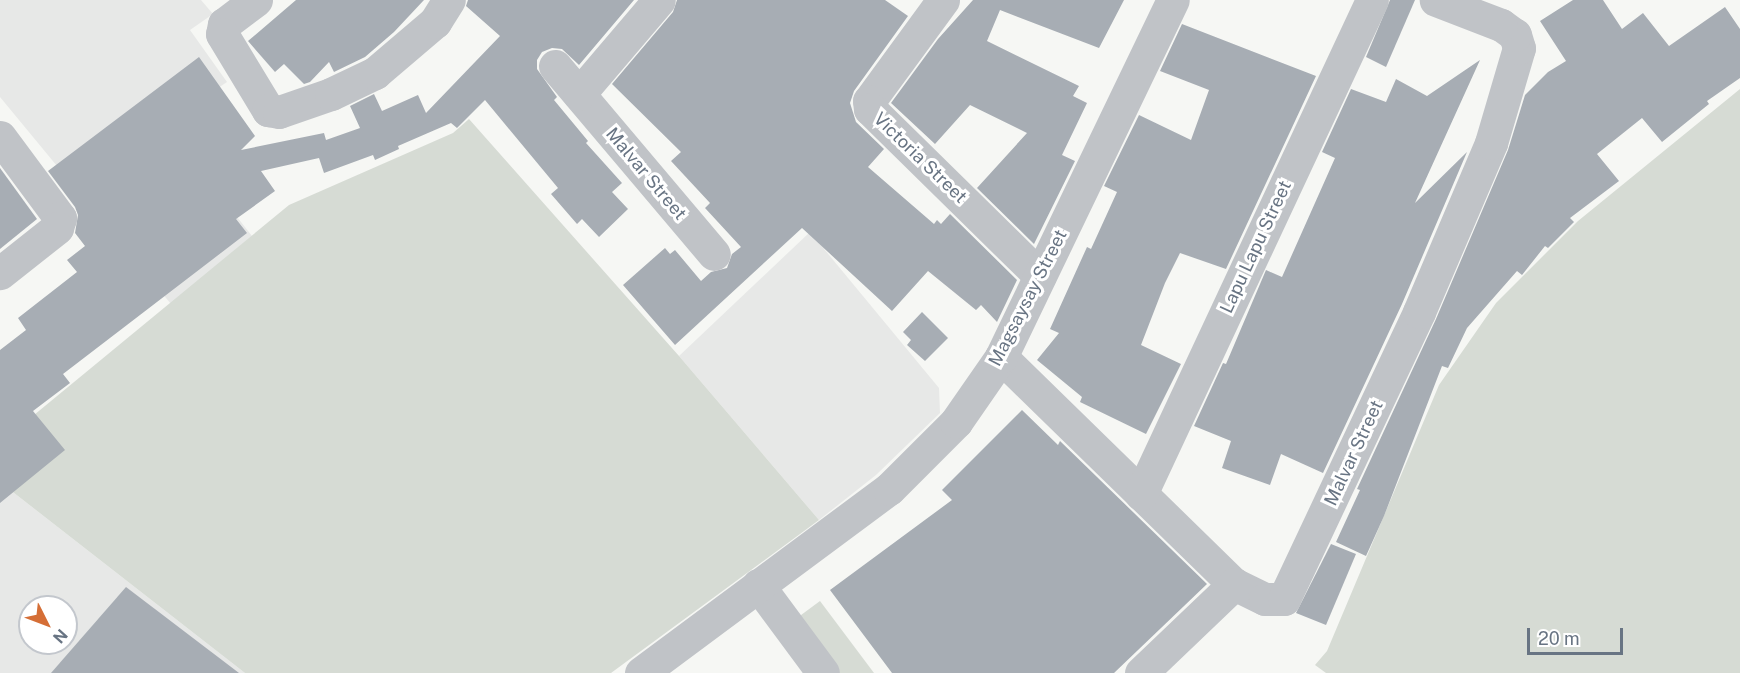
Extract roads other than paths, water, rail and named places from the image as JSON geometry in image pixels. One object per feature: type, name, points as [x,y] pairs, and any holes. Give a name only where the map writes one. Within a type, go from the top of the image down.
[{"type":"street","points":[[256,0],[224,24],[222,34],[268,111],[279,112],[331,94],[375,73],[435,22],[449,0]]},
{"type":"street","points":[[579,94],[659,0]]},
{"type":"street","name":"Victoria Street","points":[[943,0],[869,101],[870,109],[1040,276]]},
{"type":"street","name":"Magsaysay Street","points":[[641,673],[889,489],[956,422],[1001,357],[1173,0]]},
{"type":"street","name":"Lapu Lapu Street","points":[[1141,494],[1372,0]]},
{"type":"street","name":"Malvar Street","points":[[1001,357],[1234,584],[1264,599],[1277,601],[1284,599],[1419,312],[1491,144],[1519,48],[1515,34],[1501,25],[1436,0]]},
{"type":"street","name":"Malvar Street","points":[[555,66],[714,254]]},
{"type":"street","points":[[0,137],[60,218],[57,228],[0,273]]},
{"type":"street","points":[[1141,673],[1234,584]]},
{"type":"street","points":[[758,585],[823,673]]}]
